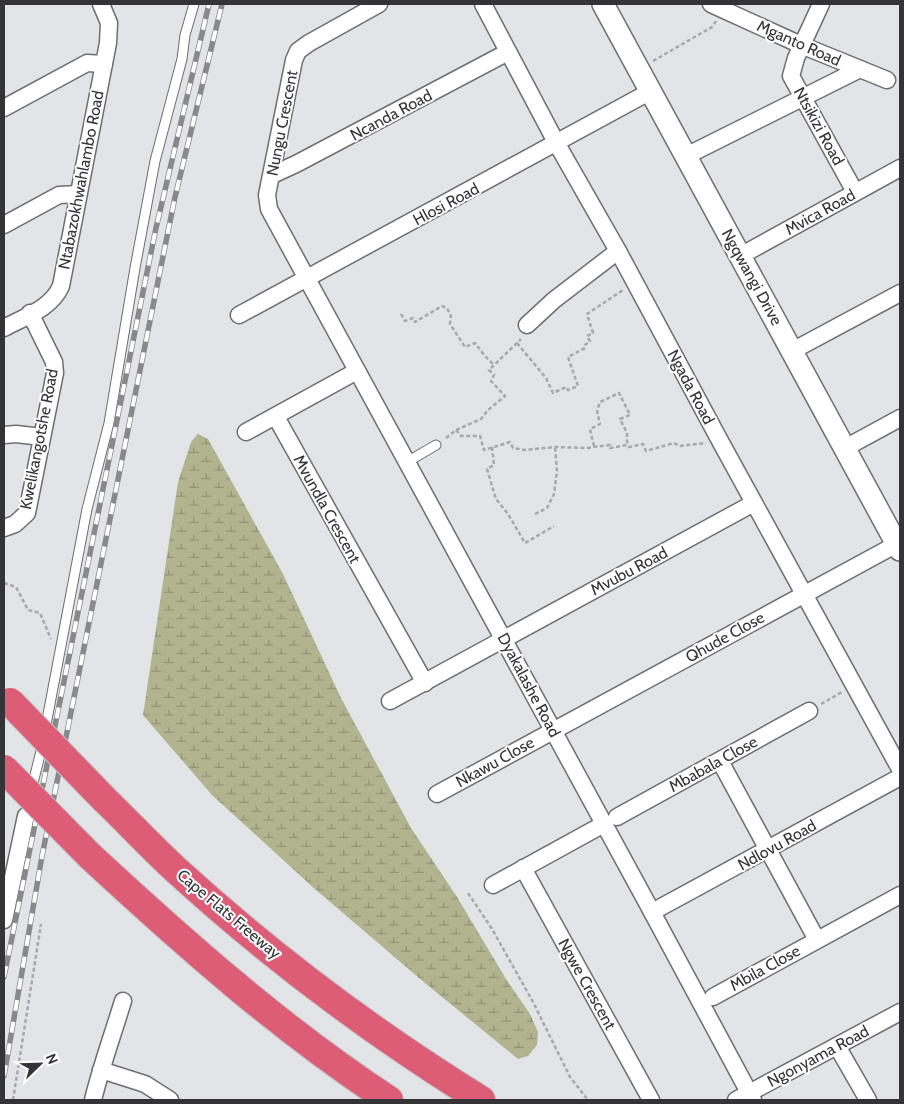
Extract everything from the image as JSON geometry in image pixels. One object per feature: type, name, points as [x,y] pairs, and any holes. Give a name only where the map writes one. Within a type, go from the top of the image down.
[{"type":"highway","name":"Cape Flats Freeway","points":[[7,699],[174,868],[257,940],[371,1027],[481,1100]]},
{"type":"highway","points":[[4,769],[90,856],[141,903],[230,979],[345,1071],[389,1100]]},
{"type":"street","name":"Ntabazokhwahlambo Road","points":[[4,328],[50,302],[60,286],[108,43],[109,23],[101,4]]},
{"type":"street","name":"Nungu Crescent","points":[[307,279],[269,209],[267,195],[294,60],[298,52],[309,43],[379,4]]},
{"type":"street","name":"Ngada Road","points":[[483,4],[557,144],[618,251],[900,769]]},
{"type":"street","name":"Ngqwangi Drive","points":[[603,4],[898,547]]},
{"type":"street","name":"Ntsikizi Road","points":[[820,4],[801,45],[791,76],[855,192]]},
{"type":"street","name":"Mganto Road","points":[[717,6],[801,45],[887,80]]},
{"type":"street","name":"Ncanda Road","points":[[272,175],[508,52]]},
{"type":"street","points":[[4,108],[87,63],[104,64]]},
{"type":"street","points":[[686,156],[860,69]]},
{"type":"street","name":"Hlosi Road","points":[[240,315],[557,144],[651,91]]},
{"type":"street","name":"Mvica Road","points":[[740,256],[900,168]]},
{"type":"street","points":[[4,225],[59,194],[78,194]]},
{"type":"street","points":[[527,325],[554,300],[618,251]]},
{"type":"street","name":"Dyakalashe Road","points":[[307,279],[553,730],[610,821],[652,912],[746,1098]]},
{"type":"street","points":[[792,351],[900,293]]},
{"type":"street","name":"Kwelikangotshe Road","points":[[4,528],[15,524],[27,513],[53,381],[54,362],[30,313]]},
{"type":"street","points":[[246,432],[357,371]]},
{"type":"street","name":"Mvundla Crescent","points":[[276,417],[425,682]]},
{"type":"street","points":[[845,448],[900,418]]},
{"type":"street","points":[[4,435],[16,434],[42,437]]},
{"type":"street","name":"Mvubu Road","points":[[504,639],[754,503]]},
{"type":"street","name":"Qhude Close","points":[[553,730],[805,594],[898,547]]},
{"type":"street","points":[[390,702],[504,639]]},
{"type":"street","name":"Mbabala Close","points":[[610,821],[809,710]]},
{"type":"street","name":"Nkawu Close","points":[[437,794],[553,730]]},
{"type":"street","name":"Mbila Close","points":[[720,761],[817,940]]},
{"type":"street","name":"Ndlovu Road","points":[[652,912],[900,778]]},
{"type":"street","points":[[4,920],[26,816]]},
{"type":"street","points":[[492,885],[610,821]]},
{"type":"street","name":"Ngwe Crescent","points":[[523,868],[651,1100]]},
{"type":"street","name":"Mbila Close","points":[[713,997],[900,895]]},
{"type":"street","points":[[93,1100],[123,1001]]},
{"type":"street","name":"Ngonyama Road","points":[[746,1098],[900,1012]]},
{"type":"street","points":[[838,1046],[868,1100]]},
{"type":"street","points":[[101,1070],[145,1084],[170,1100]]},
{"type":"lane","points":[[26,816],[40,756],[87,509],[109,423],[155,161],[182,59],[185,35],[194,4]]},
{"type":"lane","points":[[407,462],[436,445]]},
{"type":"path","points":[[648,64],[712,27],[717,6]]},
{"type":"path","points":[[517,343],[546,378],[553,393],[566,387],[568,390],[578,386],[568,357],[585,348],[585,345],[590,341],[587,336],[592,333],[587,314],[635,283]]},
{"type":"path","points":[[402,314],[405,321],[413,318],[416,322],[442,306],[447,308],[451,316],[450,324],[465,347],[474,342],[494,365]]},
{"type":"path","points":[[436,445],[456,430],[481,419],[488,410],[505,396],[490,381],[494,375],[489,370],[526,335],[527,325]]},
{"type":"path","points":[[594,446],[590,429],[600,424],[597,411],[600,402],[615,394],[619,394],[630,415],[620,419],[627,432],[626,445]]},
{"type":"path","points":[[456,430],[461,436],[480,436],[484,450],[510,442],[513,448],[525,450],[610,445],[610,448],[643,444],[646,451],[674,443],[680,446],[700,445],[719,439]]},
{"type":"path","points":[[492,447],[494,466],[487,469],[493,491],[524,543],[554,526]]},
{"type":"path","points":[[535,514],[547,508],[554,494],[557,471],[555,447]]},
{"type":"path","points":[[4,583],[16,587],[28,610],[40,613],[52,641],[62,644]]},
{"type":"path","points":[[809,710],[854,686]]},
{"type":"path","points":[[468,893],[492,929],[528,994],[570,1077],[588,1100]]},
{"type":"path","points":[[13,1100],[41,924]]},
{"type":"green space","points":[[198,434],[208,439],[283,574],[341,698],[411,828],[457,897],[506,979],[530,1014],[538,1032],[537,1045],[528,1056],[518,1059],[316,890],[212,795],[143,715],[178,482],[191,442]]},
{"type":"railway","points":[[4,977],[156,228],[209,4]]},
{"type":"railway","points":[[4,1076],[42,856],[175,197],[222,4]]}]
